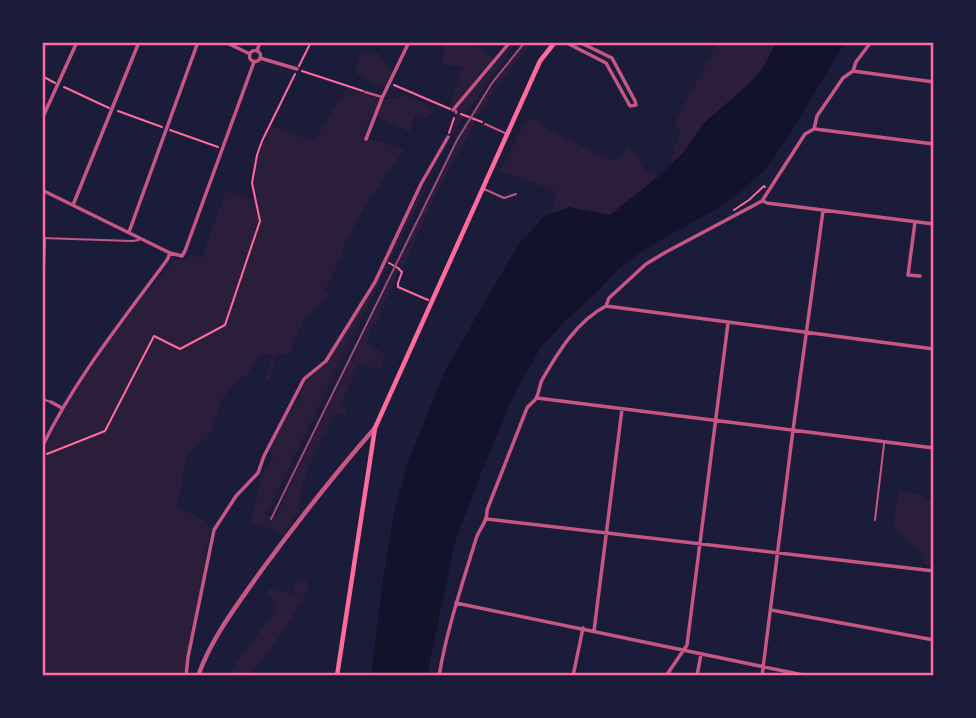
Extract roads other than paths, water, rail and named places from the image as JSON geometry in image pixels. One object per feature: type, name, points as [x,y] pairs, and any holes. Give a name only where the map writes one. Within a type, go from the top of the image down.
[{"type":"main road","points":[[337,676],[375,428],[540,61],[555,42]]},
{"type":"street","points":[[42,119],[77,42]]},
{"type":"street","points":[[73,205],[139,42]]},
{"type":"street","points":[[129,232],[198,42]]},
{"type":"street","points":[[225,42],[250,54]]},
{"type":"street","points":[[257,51],[260,42]]},
{"type":"street","points":[[366,139],[382,97],[409,42]]},
{"type":"street","points":[[455,112],[510,42]]},
{"type":"street","points":[[565,42],[576,43],[612,58],[636,105],[630,106],[606,63],[576,43]]},
{"type":"street","points":[[814,129],[817,117],[830,97],[843,78],[853,71],[856,62],[871,42]]},
{"type":"street","points":[[250,54],[257,51]]},
{"type":"street","points":[[257,51],[260,58]]},
{"type":"street","points":[[250,54],[250,59],[254,62]]},
{"type":"street","points":[[42,191],[170,253],[180,256],[184,254],[254,62],[260,58]]},
{"type":"street","points":[[260,58],[299,70]]},
{"type":"street","points":[[853,71],[934,82]]},
{"type":"street","points":[[365,92],[382,97]]},
{"type":"street","points":[[606,306],[609,298],[646,264],[762,201],[805,134],[814,129],[934,144]]},
{"type":"street","points":[[186,676],[214,530],[236,496],[258,473],[304,379],[326,361],[375,282],[421,184],[448,137]]},
{"type":"street","points":[[762,201],[934,224]]},
{"type":"street","points":[[762,676],[823,211]]},
{"type":"street","points":[[915,222],[908,275],[920,276]]},
{"type":"street","points":[[42,447],[62,408],[88,367],[170,253]]},
{"type":"street","points":[[439,676],[456,603],[478,531],[487,519],[487,510],[527,408],[537,397],[538,388],[559,351],[596,310],[606,306],[934,349]]},
{"type":"street","points":[[666,676],[687,646],[728,323]]},
{"type":"street","points":[[537,397],[934,448]]},
{"type":"street","points":[[51,402],[62,408]]},
{"type":"street","points":[[594,631],[622,409]]},
{"type":"street","points":[[198,676],[225,621],[307,509],[375,428]]},
{"type":"street","points":[[487,519],[934,571]]},
{"type":"street","points":[[456,603],[808,676]]},
{"type":"street","points":[[770,610],[934,640]]},
{"type":"street","points":[[573,676],[583,628]]},
{"type":"street","points":[[696,676],[702,653]]},
{"type":"lane","points":[[485,124],[508,134]]},
{"type":"lane","points":[[483,189],[504,198],[516,194]]},
{"type":"lane","points":[[42,330],[43,238],[132,241],[142,239]]},
{"type":"lane","points":[[42,399],[51,402]]},
{"type":"lane","points":[[874,520],[885,442]]},
{"type":"railway","points":[[271,519],[457,140],[492,83],[525,42]]}]
